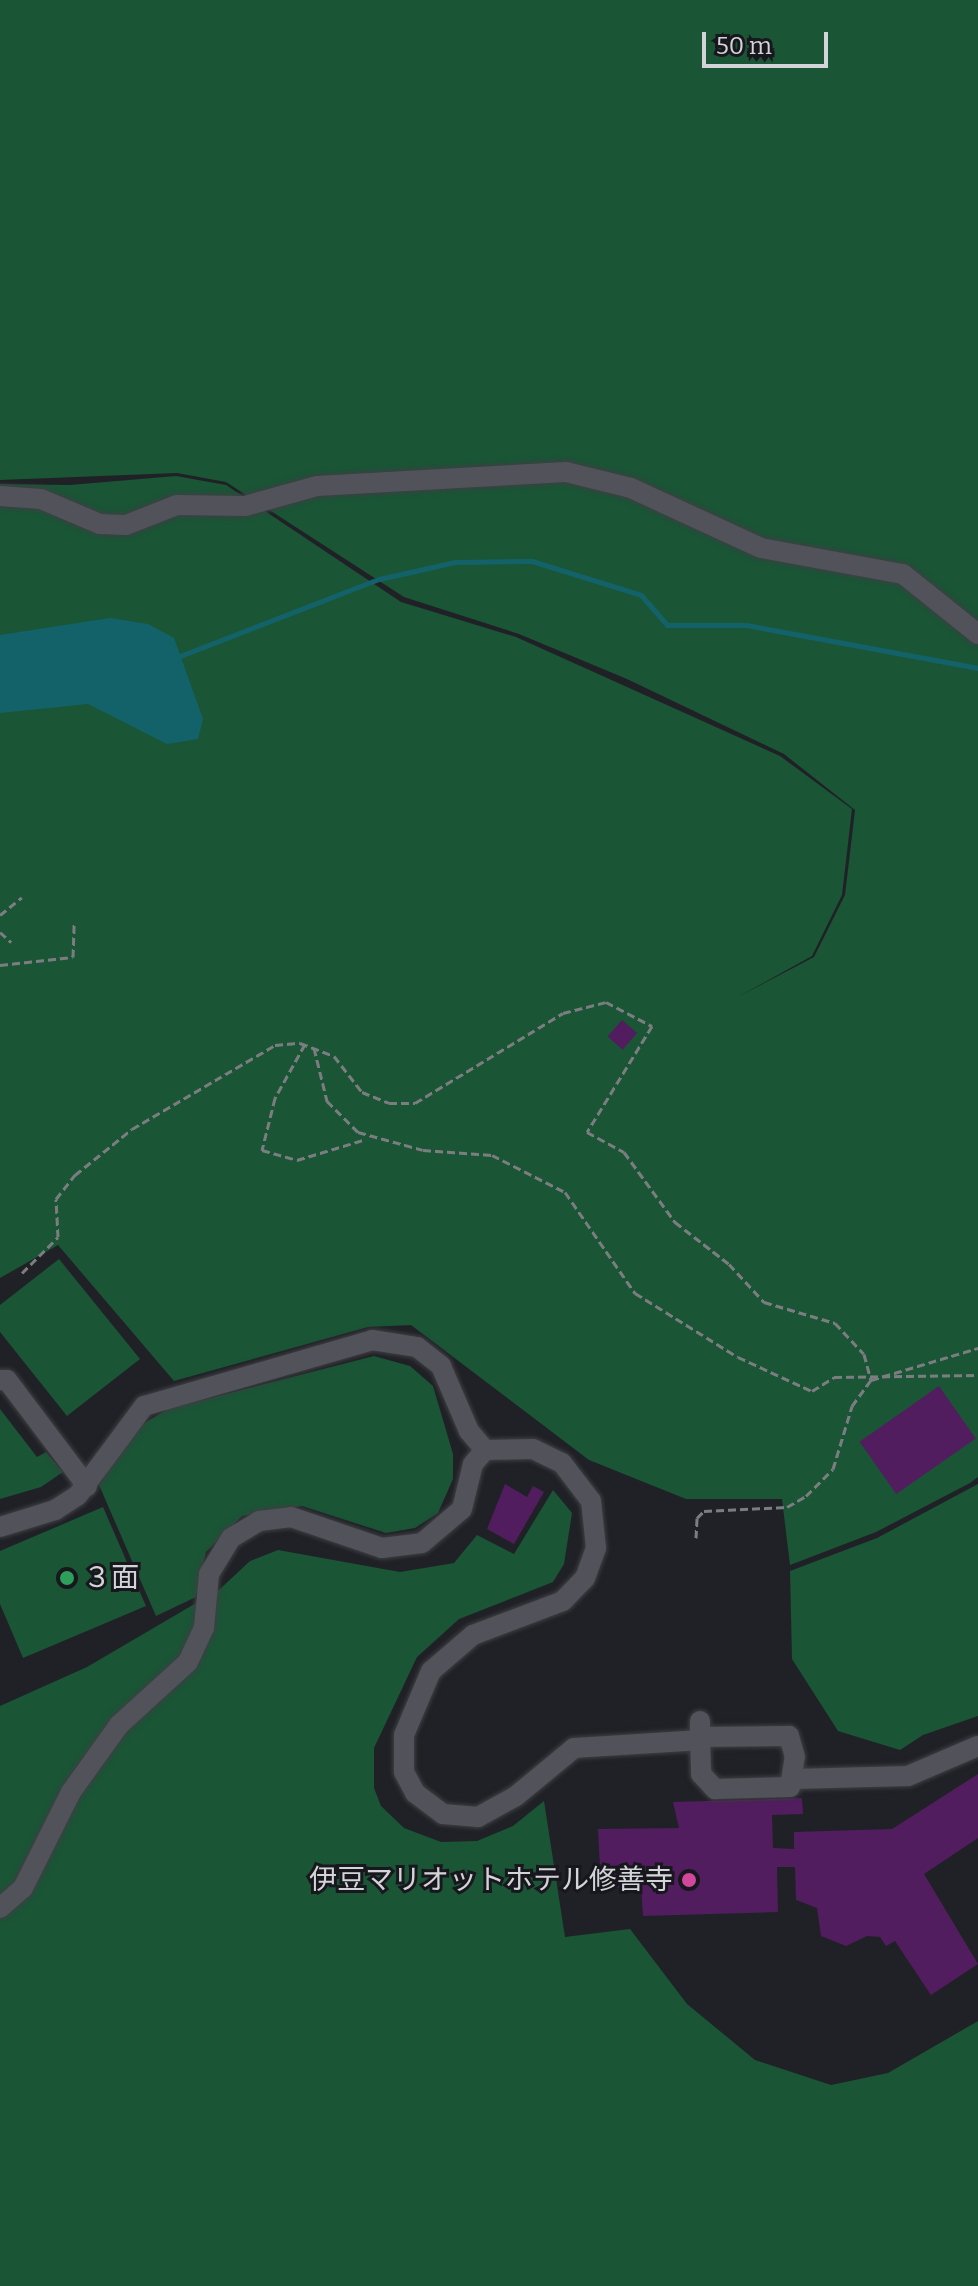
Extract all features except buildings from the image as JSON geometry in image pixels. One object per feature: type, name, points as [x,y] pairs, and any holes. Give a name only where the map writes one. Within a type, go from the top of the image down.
[{"type":"street","points":[[0,496],[41,499],[100,524],[126,525],[177,505],[245,506],[317,486],[566,472],[645,494],[761,548],[903,574],[978,634]]},
{"type":"street","points":[[0,1527],[55,1510],[87,1486],[144,1406],[372,1340],[417,1347],[441,1366],[469,1431],[485,1450]]},
{"type":"street","points":[[0,1380],[7,1380],[87,1486]]},
{"type":"street","points":[[0,1908],[23,1888],[71,1792],[119,1725],[188,1662],[204,1628],[209,1574],[231,1538],[259,1521],[291,1517],[382,1548],[422,1543],[462,1509],[473,1464],[485,1450],[533,1449],[562,1463],[591,1501],[596,1548],[585,1578],[563,1601],[473,1635],[431,1671],[404,1735],[404,1772],[415,1793],[443,1814],[478,1817],[516,1796],[574,1748],[700,1733],[789,1736],[793,1779],[790,1787],[715,1789],[701,1774],[700,1733]]},
{"type":"street","points":[[793,1779],[908,1776],[978,1746]]},
{"type":"path","points":[[0,915],[22,897]]},
{"type":"path","points":[[0,965],[76,955],[74,923]]},
{"type":"path","points":[[0,932],[11,942]]},
{"type":"path","points":[[22,1273],[58,1237],[60,1192],[110,1145],[275,1045],[305,1044],[334,1056],[354,1084],[377,1100],[415,1103],[576,1007],[596,1001],[627,1008],[652,1026],[587,1132],[624,1152],[675,1222],[729,1264],[764,1302],[835,1323],[864,1354],[871,1380]]},
{"type":"path","points":[[305,1044],[275,1098],[262,1150],[297,1160],[372,1139]]},
{"type":"path","points":[[314,1048],[327,1101],[350,1126],[372,1139],[423,1150],[486,1154],[513,1164],[570,1197],[626,1283],[673,1321],[812,1391],[834,1377],[871,1380],[978,1375]]},
{"type":"path","points":[[696,1538],[697,1518],[704,1511],[799,1502],[833,1469],[852,1406],[871,1380],[978,1348]]},
{"type":"green space","points":[[0,0],[978,0],[978,1477],[970,1483],[876,1532],[790,1565],[782,1499],[686,1499],[589,1460],[411,1325],[368,1327],[174,1381],[58,1245],[0,1278],[0,484],[70,485],[176,476],[226,485],[401,602],[516,637],[780,756],[852,809],[842,895],[812,956],[738,997],[814,957],[845,895],[855,810],[784,754],[627,679],[519,634],[404,597],[226,482],[177,473],[0,480]]},
{"type":"green space","points":[[59,1259],[140,1359],[67,1416],[0,1332],[0,1305]]},
{"type":"green space","points":[[374,1356],[410,1366],[433,1386],[453,1454],[453,1479],[438,1513],[415,1528],[386,1533],[302,1506],[242,1516],[206,1552],[196,1597],[156,1616],[99,1485],[136,1428],[168,1409]]},
{"type":"green space","points":[[0,1409],[37,1457],[46,1452],[63,1472],[41,1487],[0,1499]]},
{"type":"green space","points":[[978,1484],[978,1716],[923,1735],[900,1750],[838,1731],[792,1659],[790,1571],[877,1538]]},
{"type":"green space","points":[[553,1490],[572,1513],[564,1564],[553,1582],[459,1619],[417,1657],[374,1748],[374,1788],[381,1806],[404,1828],[441,1842],[477,1841],[513,1826],[544,1801],[565,1937],[630,1929],[687,2004],[755,2060],[831,2085],[888,2073],[978,2021],[978,2286],[0,2286],[0,1706],[87,1667],[220,1589],[250,1561],[278,1550],[400,1572],[454,1563],[477,1535],[514,1554]]},
{"type":"green space","name":"３面","points":[[103,1507],[146,1606],[23,1658],[0,1604],[0,1551]]},
{"type":"water","points":[[110,618],[148,624],[174,638],[203,719],[198,739],[167,744],[88,704],[0,713],[0,635]]},
{"type":"waterway","points":[[180,656],[379,579],[455,562],[532,561],[641,595],[667,625],[746,625],[978,668]]},
{"type":"place","name":"３面","points":[[67,1578]]},
{"type":"place","name":"伊豆マリオットホテル修善寺","points":[[689,1880]]}]
